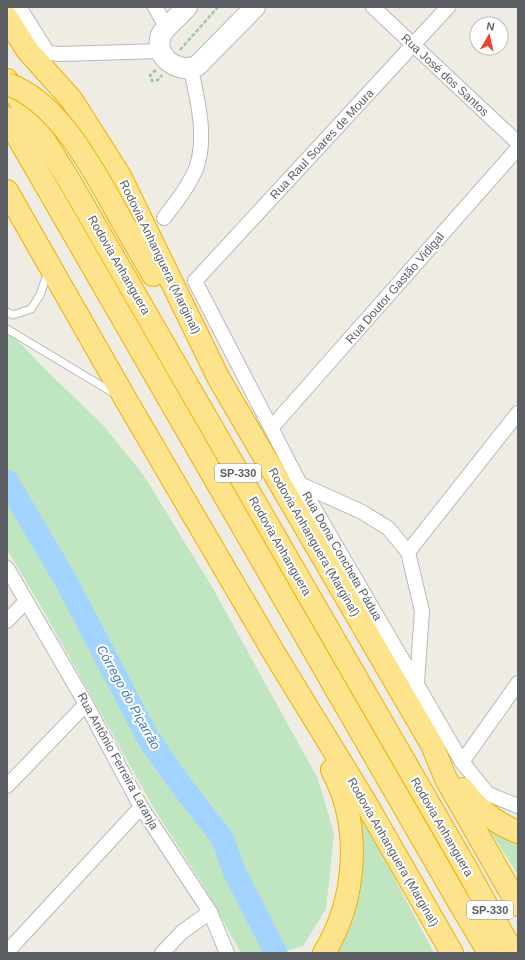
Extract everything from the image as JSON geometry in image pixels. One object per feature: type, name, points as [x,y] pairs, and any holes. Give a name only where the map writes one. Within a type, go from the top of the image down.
[{"type":"highway","name":"Rodovia Anhanguera (Marginal)","points":[[7,18],[27,50],[71,99],[120,176],[218,377],[432,745],[446,779],[518,905]]},
{"type":"highway","name":"Rodovia Anhanguera","points":[[7,80],[69,180],[466,868],[513,953]]},
{"type":"highway","points":[[7,84],[28,93],[58,120],[104,189],[171,307],[218,377]]},
{"type":"highway","name":"Rodovia Anhanguera","points":[[7,118],[278,590],[489,953]]},
{"type":"highway","name":"Rodovia Anhanguera (Marginal)","points":[[7,191],[126,400],[274,653],[364,800],[452,953]]},
{"type":"highway","points":[[274,653],[283,679],[341,788],[350,820],[352,856],[347,893],[339,921],[324,953]]},
{"type":"highway","points":[[432,745],[472,801],[496,821],[518,832]]},
{"type":"street","points":[[19,7],[48,53],[165,57],[191,69]]},
{"type":"street","points":[[155,7],[167,28]]},
{"type":"street","points":[[165,57],[160,43],[162,34],[187,7]]},
{"type":"street","points":[[191,69],[197,66],[255,7]]},
{"type":"street","name":"Rua José dos Santos","points":[[373,7],[518,143]]},
{"type":"street","name":"Rua Raul Soares de Moura","points":[[195,281],[448,7]]},
{"type":"street","points":[[164,218],[182,195],[197,166],[200,154],[201,136],[199,117],[191,69]]},
{"type":"street","name":"Rua Doutor Gastão Vidigal","points":[[272,427],[518,148]]},
{"type":"street","name":"Rua Dona Concheta Pádua","points":[[195,281],[272,427],[300,484],[462,762],[488,794],[518,806]]},
{"type":"street","points":[[408,552],[518,413]]},
{"type":"street","points":[[300,484],[362,512],[388,528],[408,552],[422,611],[417,683]]},
{"type":"street","name":"Rua Antônio Ferreira Laranja","points":[[7,568],[86,704],[141,807],[210,912],[227,953]]},
{"type":"street","points":[[7,621],[26,601]]},
{"type":"street","points":[[462,762],[518,683]]},
{"type":"street","points":[[7,786],[86,704]]},
{"type":"street","points":[[7,952],[141,807]]},
{"type":"street","points":[[162,953],[182,932],[210,912]]},
{"type":"lane","points":[[7,312],[13,315],[31,309],[40,295],[51,266]]},
{"type":"lane","points":[[7,329],[126,400]]},
{"type":"path","points":[[165,57],[218,7]]},
{"type":"green space","points":[[7,330],[102,424],[142,473],[211,585],[318,779],[334,834],[326,909],[303,946],[280,953],[241,953],[203,885],[156,812],[43,610],[7,549]]},
{"type":"green space","points":[[357,812],[360,813],[434,953],[328,953]]},
{"type":"green space","points":[[484,822],[518,836],[518,875]]},
{"type":"waterway","name":"Córrego do Piçarrão","points":[[7,481],[66,581],[148,738],[175,777],[222,838],[235,873],[276,953]]}]
